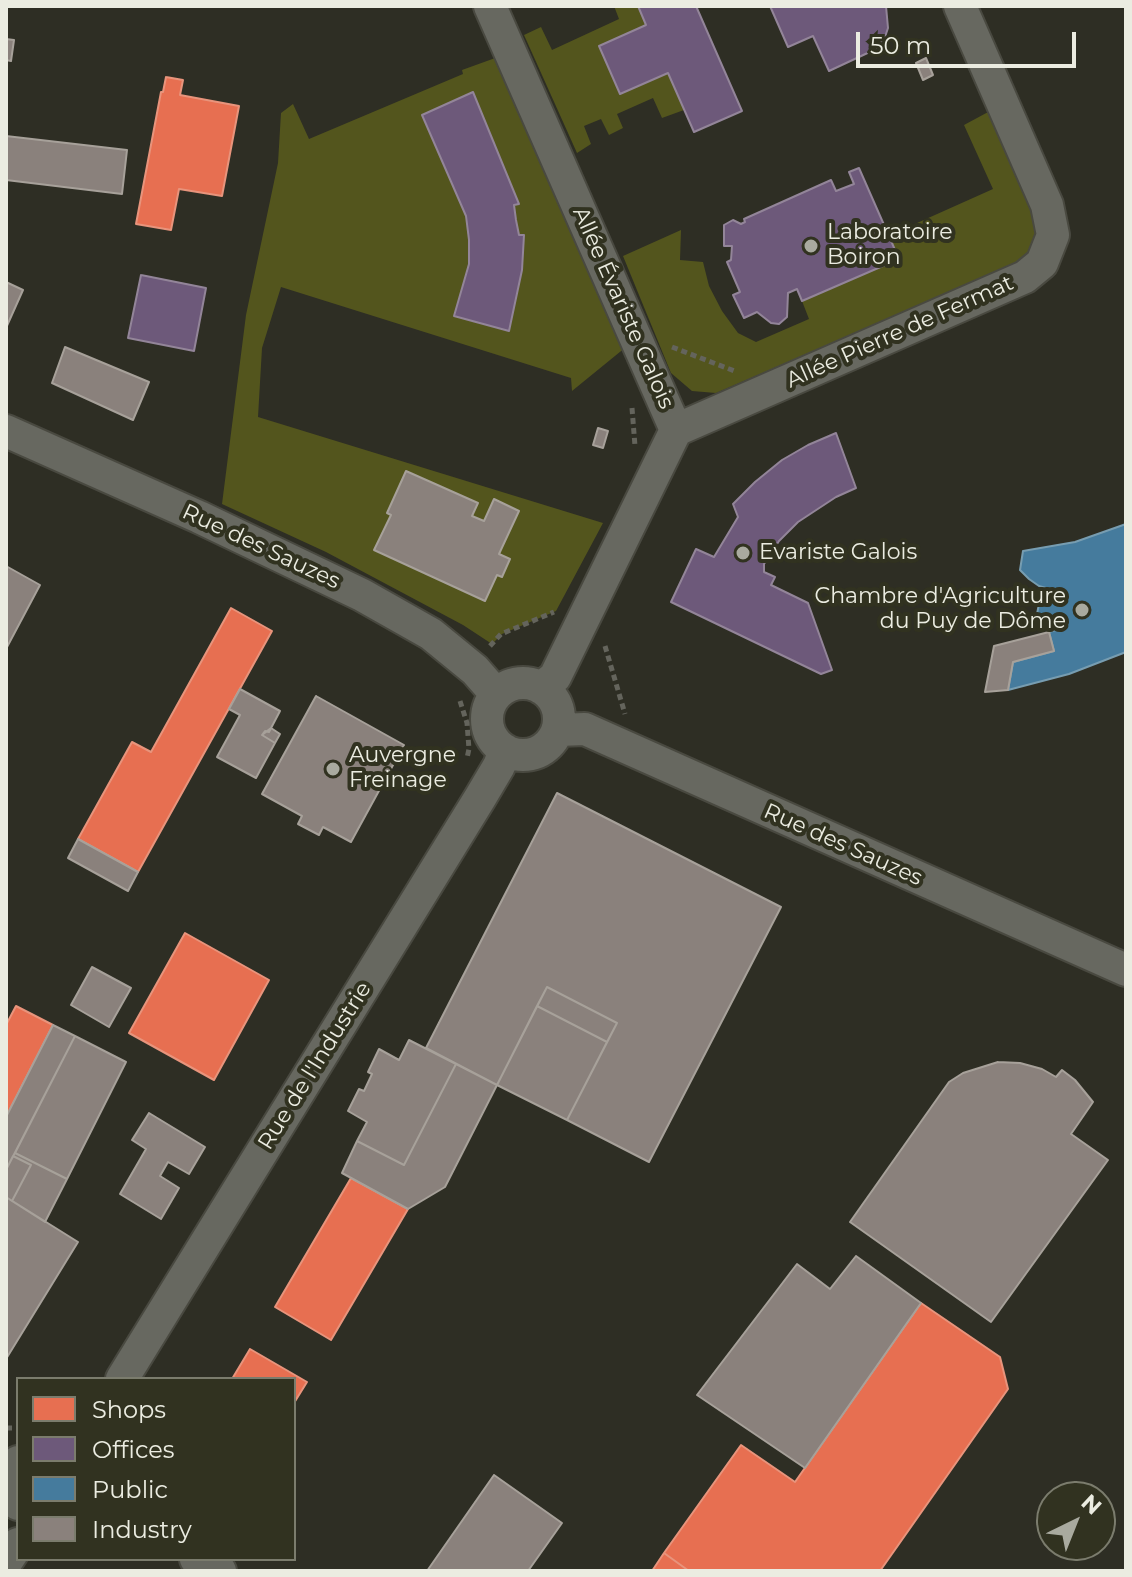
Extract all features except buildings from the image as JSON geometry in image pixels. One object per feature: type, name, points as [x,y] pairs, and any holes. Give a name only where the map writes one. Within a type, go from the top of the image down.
[{"type":"street","name":"Allée Évariste Galois","points":[[490,6],[676,430],[555,677],[541,688]]},
{"type":"street","name":"Allée Pierre de Fermat","points":[[676,430],[1025,277],[1042,263],[1053,235],[1047,205],[960,6]]},
{"type":"street","name":"Rue des Sauzes","points":[[6,431],[199,517],[362,595],[431,634],[475,670],[496,694]]},
{"type":"street","points":[[526,683],[541,688],[553,699],[559,714],[558,730],[550,744],[536,753],[520,755],[505,750],[493,739],[487,724],[488,708],[496,694],[510,685],[526,683]]},
{"type":"street","name":"Rue des Sauzes","points":[[558,730],[585,729],[1126,970]]},
{"type":"street","name":"Rue de l'Industrie","points":[[123,1377],[480,798],[505,750]]},
{"type":"street","points":[[13,1464],[12,1483],[16,1497]]},
{"type":"street","points":[[200,1561],[220,1571]]},
{"type":"path","points":[[640,347],[655,340],[741,373],[751,397]]},
{"type":"path","points":[[630,399],[635,449]]},
{"type":"path","points":[[475,670],[501,634],[559,608]]},
{"type":"path","points":[[604,644],[626,718]]},
{"type":"shaded area","points":[[614,6],[638,6],[646,25],[599,46],[619,93],[668,73],[684,110],[662,118],[653,98],[617,114],[623,128],[609,135],[601,119],[584,126],[591,144],[577,153],[524,35],[541,27],[552,50],[619,19]]},
{"type":"shaded area","points":[[498,57],[626,347],[572,391],[571,378],[281,287],[262,348],[258,417],[603,523],[556,611],[502,634],[492,644],[463,625],[326,552],[222,504],[246,315],[278,163],[281,113],[293,104],[309,139],[463,74],[462,70]]},
{"type":"shaded area","points":[[990,111],[1029,201],[1036,225],[1034,244],[1025,260],[716,393],[692,391],[671,373],[623,256],[681,230],[680,260],[703,262],[709,286],[722,311],[738,333],[756,342],[809,319],[802,301],[898,259],[888,236],[993,189],[964,125]]},
{"type":"place","name":"Laboratoire Boiron","points":[[811,246]]},
{"type":"place","name":"Evariste Galois","points":[[743,553]]},
{"type":"place","name":"Chambre d'Agriculture du Puy de Dôme","points":[[1082,610]]},
{"type":"place","name":"Auvergne Freinage","points":[[333,769]]}]
